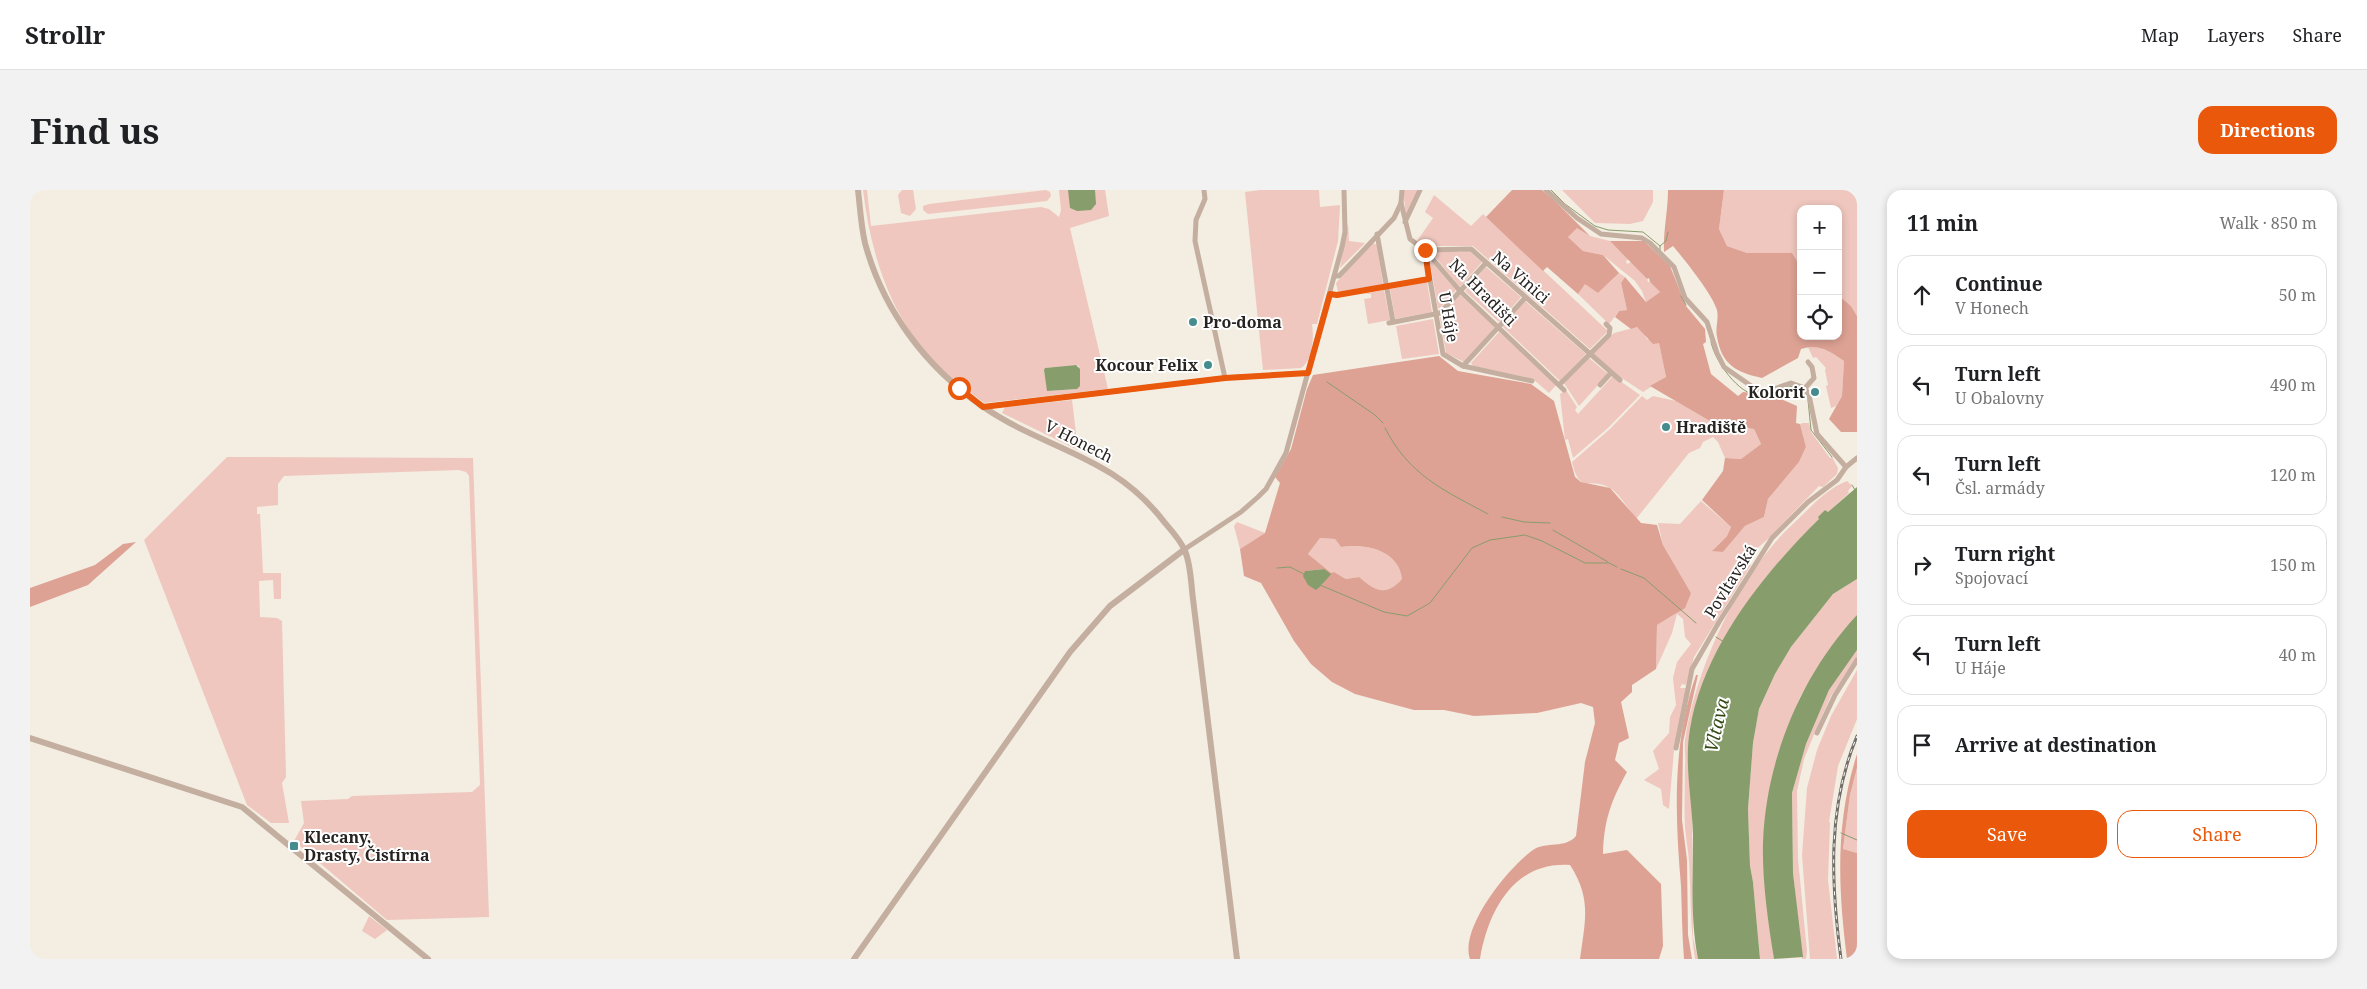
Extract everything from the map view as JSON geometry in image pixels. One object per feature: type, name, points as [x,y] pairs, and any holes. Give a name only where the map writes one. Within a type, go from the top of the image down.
[{"type":"street","name":"V Honech","points":[[858,190],[865,241],[874,270],[887,301],[903,329],[934,365],[983,407],[1090,460],[1115,475],[1150,505],[1185,550]]},
{"type":"street","points":[[1204,190],[1205,199],[1195,229],[1195,241],[1225,378]]},
{"type":"street","points":[[854,959],[1070,652],[1110,606],[1185,550],[1241,512],[1266,489],[1286,453],[1335,276],[1345,232],[1344,190]]},
{"type":"street","points":[[1335,276],[1338,276],[1394,218],[1401,202],[1402,190]]},
{"type":"street","points":[[1405,222],[1420,190]]},
{"type":"street","points":[[1546,190],[1577,218],[1601,234],[1642,238],[1650,242],[1674,267],[1685,298],[1708,322],[1720,362],[1748,386],[1761,391],[1791,383],[1805,388],[1810,395],[1817,434],[1846,467]]},
{"type":"street","name":"Na Hradišti","points":[[1401,202],[1410,239],[1425,250],[1460,291],[1560,384],[1564,390]]},
{"type":"street","points":[[1377,234],[1391,323],[1436,315],[1486,263]]},
{"type":"street","name":"Na Vinici","points":[[1425,250],[1471,249],[1620,380]]},
{"type":"street","name":"U Háje","points":[[1425,250],[1443,354],[1463,366],[1532,381]]},
{"type":"street","points":[[1330,294],[1337,295],[1429,279]]},
{"type":"street","points":[[1463,366],[1525,298]]},
{"type":"street","points":[[1560,384],[1609,335],[1610,328],[1606,324]]},
{"type":"street","points":[[1805,388],[1814,378],[1812,367],[1808,362]]},
{"type":"street","points":[[983,407],[1225,378],[1308,373]]},
{"type":"street","points":[[1600,386],[1611,373]]},
{"type":"street","name":"Povltavská","points":[[1676,748],[1692,670],[1698,657],[1772,538],[1808,502],[1857,458]]},
{"type":"street","points":[[1842,473],[1843,482]]},
{"type":"street","points":[[1185,550],[1193,599],[1237,959]]},
{"type":"street","points":[[1817,733],[1834,695],[1857,660]]},
{"type":"street","points":[[1851,669],[1857,666]]},
{"type":"street","points":[[30,738],[242,807],[428,959]]},
{"type":"shaded area","points":[[863,190],[867,190],[871,226],[1041,207],[1049,209],[1059,217],[1061,210],[1059,190],[1105,190],[1109,216],[1070,228],[1108,389],[984,403],[939,367],[908,328],[886,285],[878,262]],"holes":[[[1079,366],[1077,389],[1048,391],[1045,368]]]},
{"type":"shaded area","points":[[902,190],[913,190],[916,209],[910,216],[901,213],[898,195]]},
{"type":"shaded area","points":[[1046,190],[1050,192],[1051,196],[1047,201],[928,214],[923,210],[923,206],[929,204]]},
{"type":"shaded area","points":[[1260,190],[1319,190],[1320,207],[1340,205],[1338,241],[1317,324],[1312,324],[1313,342],[1310,354],[1308,360],[1301,368],[1263,370],[1245,192]]},
{"type":"shaded area","points":[[1403,190],[1418,190],[1406,216]]},
{"type":"shaded area","points":[[1512,190],[1542,190],[1590,236],[1577,228],[1568,237],[1583,251],[1603,255],[1619,273],[1598,293],[1585,284],[1578,294],[1547,267],[1543,271],[1486,217]]},
{"type":"shaded area","points":[[1562,190],[1653,190],[1653,202],[1643,221],[1630,224],[1595,223]]},
{"type":"shaded area","points":[[1668,190],[1724,190],[1719,229],[1727,246],[1747,253],[1792,253],[1797,261],[1797,340],[1842,340],[1842,298],[1851,306],[1857,316],[1857,432],[1841,432],[1829,419],[1842,396],[1844,361],[1829,351],[1813,347],[1801,349],[1798,358],[1762,378],[1738,370],[1727,361],[1719,347],[1717,310],[1710,296],[1698,277],[1673,246],[1664,252]]},
{"type":"shaded area","points":[[1724,190],[1857,190],[1857,316],[1851,306],[1842,298],[1842,205],[1797,205],[1797,262],[1791,253],[1747,253],[1727,246],[1719,229]]},
{"type":"shaded area","points":[[1434,195],[1471,226],[1483,214],[1608,331],[1590,349],[1473,246],[1427,246],[1417,241],[1433,218],[1425,212]]},
{"type":"shaded area","points":[[1348,223],[1349,241],[1365,243],[1340,268]]},
{"type":"shaded area","points":[[1577,227],[1590,236],[1610,241],[1629,259],[1626,261],[1627,264],[1631,262],[1648,282],[1660,292],[1646,302],[1642,291],[1635,281],[1603,255],[1583,251],[1568,237]]},
{"type":"shaded area","points":[[1610,241],[1644,241],[1670,266],[1686,306],[1705,329],[1706,342],[1703,344],[1711,374],[1738,396],[1743,392],[1772,395],[1797,406],[1796,423],[1800,424],[1806,447],[1799,462],[1768,499],[1764,517],[1745,526],[1723,552],[1712,551],[1727,536],[1731,527],[1702,500],[1723,471],[1725,458],[1741,459],[1761,444],[1754,429],[1715,424],[1650,386],[1666,377],[1659,343],[1653,344],[1637,327],[1631,329],[1615,317],[1619,311],[1627,310],[1621,283],[1625,277],[1646,302],[1660,292],[1650,282],[1649,278],[1647,279]]},
{"type":"shaded area","points":[[1373,243],[1377,245],[1383,284],[1338,292],[1336,283]]},
{"type":"shaded area","points":[[1431,252],[1470,252],[1482,262],[1460,287]]},
{"type":"shaded area","points":[[1432,262],[1456,290],[1440,308],[1438,308],[1430,263]]},
{"type":"shaded area","points":[[1486,267],[1521,297],[1499,322],[1465,291]]},
{"type":"shaded area","points":[[1619,273],[1625,277],[1621,283],[1627,310],[1619,311],[1609,324],[1578,294],[1585,283],[1598,293]]},
{"type":"shaded area","points":[[1427,282],[1432,312],[1395,319],[1390,289]]},
{"type":"shaded area","points":[[1384,290],[1390,320],[1368,324],[1364,299],[1371,298],[1371,294],[1363,294]]},
{"type":"shaded area","points":[[1460,295],[1495,327],[1464,362],[1446,353],[1440,318]]},
{"type":"shaded area","points":[[1525,301],[1586,354],[1560,381],[1502,326]]},
{"type":"shaded area","points":[[1433,319],[1439,354],[1402,359],[1396,326]]},
{"type":"shaded area","points":[[1637,327],[1647,339],[1659,343],[1666,377],[1643,392],[1611,371],[1593,353],[1614,333]]},
{"type":"shaded area","points":[[1499,332],[1557,384],[1549,393],[1533,379],[1473,366],[1471,363]]},
{"type":"shaded area","points":[[1813,345],[1828,351],[1844,361],[1842,396],[1836,406],[1831,408],[1826,386],[1828,385],[1826,368],[1816,357],[1813,358],[1808,347]]},
{"type":"shaded area","points":[[1439,356],[1458,371],[1531,384],[1554,401],[1575,477],[1581,482],[1610,488],[1641,523],[1657,525],[1663,545],[1691,593],[1685,608],[1657,625],[1656,669],[1632,685],[1632,692],[1621,702],[1629,738],[1619,743],[1615,760],[1627,772],[1609,811],[1603,854],[1627,850],[1661,884],[1663,946],[1659,959],[1580,959],[1585,922],[1584,900],[1582,889],[1570,865],[1550,866],[1533,871],[1519,880],[1507,892],[1497,907],[1484,941],[1480,959],[1470,959],[1469,946],[1472,931],[1479,915],[1488,899],[1511,870],[1538,847],[1561,844],[1572,840],[1576,836],[1585,762],[1595,723],[1593,707],[1581,703],[1537,713],[1474,716],[1444,710],[1414,710],[1355,694],[1332,682],[1311,664],[1294,641],[1261,583],[1244,576],[1240,549],[1265,533],[1280,483],[1275,477],[1291,449],[1307,389],[1313,375]],"holes":[[[1320,538],[1335,539],[1341,547],[1360,546],[1388,555],[1400,569],[1402,579],[1391,588],[1380,590],[1370,586],[1359,577],[1346,579],[1334,572],[1331,573],[1308,554]],[[1324,569],[1326,579],[1321,586],[1306,571]]]},
{"type":"shaded area","points":[[1589,358],[1608,374],[1579,406],[1564,383]]},
{"type":"shaded area","points":[[1613,376],[1640,395],[1609,427],[1573,458],[1568,439],[1565,440],[1560,394],[1566,390],[1577,407],[1575,410],[1578,414]]},
{"type":"shaded area","points":[[1642,396],[1647,400],[1653,396],[1676,401],[1715,424],[1754,429],[1761,444],[1741,459],[1725,458],[1718,442],[1713,437],[1703,442],[1700,448],[1689,453],[1636,519],[1613,490],[1603,485],[1586,483],[1578,479],[1572,462],[1610,429]]},
{"type":"shaded area","points":[[1072,400],[1078,450],[1002,413],[1005,407]]},
{"type":"shaded area","points":[[1809,423],[1811,432],[1830,458],[1832,457],[1838,468],[1837,474],[1823,487],[1819,486],[1768,539],[1745,559],[1751,565],[1694,657],[1686,685],[1682,684],[1680,688],[1686,688],[1686,691],[1674,750],[1669,809],[1663,805],[1661,789],[1644,780],[1659,769],[1653,751],[1669,733],[1670,717],[1676,705],[1673,678],[1677,662],[1691,644],[1685,637],[1683,619],[1677,614],[1672,633],[1656,669],[1657,625],[1677,613],[1691,593],[1663,545],[1658,523],[1680,524],[1701,501],[1731,527],[1727,536],[1713,550],[1723,552],[1745,526],[1764,517],[1768,499],[1799,462],[1806,447],[1800,424]]},
{"type":"shaded area","points":[[227,457],[473,458],[489,917],[387,920],[294,841],[304,823],[301,801],[348,799],[352,796],[472,792],[480,785],[469,476],[466,472],[459,470],[284,476],[278,484],[278,505],[257,507],[257,514],[260,514],[263,573],[281,573],[281,599],[274,599],[273,580],[259,581],[260,617],[277,618],[282,621],[286,777],[282,783],[289,823],[271,823],[247,805],[144,540]]},
{"type":"shaded area","points":[[1847,481],[1852,486],[1848,491],[1849,493],[1828,512],[1825,510],[1766,577],[1723,641],[1700,695],[1688,753],[1692,812],[1693,937],[1698,959],[1695,959],[1691,922],[1689,861],[1685,827],[1685,743],[1699,682],[1723,623],[1738,594],[1755,568],[1774,544],[1812,505],[1839,484]]},
{"type":"shaded area","points":[[1237,522],[1265,533],[1240,549],[1234,526]]},
{"type":"shaded area","points":[[1320,538],[1335,539],[1341,547],[1360,546],[1388,555],[1400,569],[1402,579],[1391,588],[1380,590],[1370,586],[1359,577],[1346,579],[1334,572],[1331,574],[1308,554]]},
{"type":"shaded area","points":[[136,542],[88,585],[30,607],[30,588],[95,565],[123,544]]},
{"type":"shaded area","points":[[1857,579],[1857,615],[1817,669],[1800,697],[1779,752],[1772,780],[1763,840],[1763,862],[1774,959],[1760,959],[1750,866],[1748,809],[1753,743],[1759,709],[1775,674],[1791,647],[1833,594]]},
{"type":"shaded area","points":[[1857,650],[1857,657],[1831,696],[1815,732],[1804,759],[1797,791],[1798,859],[1807,951],[1806,959],[1802,959],[1793,873],[1792,793],[1806,744],[1829,690]]},
{"type":"shaded area","points":[[1857,670],[1857,719],[1838,766],[1829,822],[1828,880],[1837,959],[1810,959],[1802,855],[1807,788],[1817,750],[1831,716]]},
{"type":"shaded area","points":[[1696,675],[1698,675],[1683,742],[1682,820],[1687,860],[1688,935],[1692,959],[1684,959],[1677,833],[1677,780],[1683,727]]},
{"type":"shaded area","points":[[1857,754],[1857,768],[1850,795],[1843,849],[1857,853],[1857,959],[1847,959],[1840,881],[1840,856],[1845,805]]},
{"type":"shaded area","points":[[1857,768],[1857,853],[1843,849],[1850,795]]},
{"type":"shaded area","points":[[369,916],[387,930],[375,939],[362,931]]},
{"type":"water","points":[[1068,190],[1095,190],[1096,204],[1091,210],[1077,211],[1070,208]]},
{"type":"water","points":[[1076,365],[1080,369],[1080,386],[1077,389],[1047,391],[1045,368]]},
{"type":"water","name":"Vltava","points":[[1857,487],[1857,579],[1833,594],[1791,647],[1775,674],[1759,709],[1753,743],[1748,809],[1750,866],[1760,959],[1698,959],[1693,913],[1693,835],[1688,755],[1690,729],[1697,699],[1708,670],[1722,642],[1738,615],[1757,589],[1777,564],[1819,519],[1818,517],[1825,510],[1828,512]]},
{"type":"water","points":[[1324,569],[1331,574],[1316,590],[1308,585],[1303,576],[1305,571]]},
{"type":"water","points":[[1857,615],[1857,650],[1829,690],[1806,744],[1792,793],[1793,873],[1803,957],[1774,959],[1763,871],[1763,842],[1771,780],[1779,750],[1803,692],[1819,664]]},
{"type":"waterway","points":[[1551,190],[1565,204],[1595,226],[1608,230],[1643,232],[1660,246]]},
{"type":"waterway","points":[[1660,250],[1660,246],[1666,241],[1668,232]]},
{"type":"waterway","points":[[1681,296],[1686,305]]},
{"type":"waterway","points":[[1711,342],[1722,367],[1736,383],[1751,394],[1763,396],[1793,386]]},
{"type":"waterway","points":[[1327,382],[1375,415],[1383,423]]},
{"type":"waterway","points":[[1799,388],[1806,396]]},
{"type":"waterway","points":[[1808,400],[1811,430],[1832,457]]},
{"type":"waterway","points":[[1385,428],[1394,444],[1416,470],[1442,489],[1488,514]]},
{"type":"waterway","points":[[1852,485],[1855,490]]},
{"type":"waterway","points":[[1502,517],[1524,522],[1550,523]]},
{"type":"waterway","points":[[1553,530],[1608,562]]},
{"type":"waterway","points":[[1320,585],[1384,612],[1407,616],[1430,603],[1472,548],[1490,540],[1525,535],[1542,541],[1585,563],[1609,563],[1617,567]]},
{"type":"waterway","points":[[1277,568],[1290,567],[1304,574]]},
{"type":"waterway","points":[[1621,569],[1644,578],[1696,623]]},
{"type":"waterway","points":[[1716,637],[1724,642]]},
{"type":"waterway","points":[[1841,833],[1857,840]]},
{"type":"railway","points":[[1841,959],[1834,874],[1836,818],[1847,763],[1857,736]]},
{"type":"place","name":"Pro-doma","points":[[1193,322]]},
{"type":"place","name":"Kocour Felix","points":[[1208,365]]},
{"type":"place","name":"Kolorit","points":[[1815,392]]},
{"type":"place","name":"Hradiště","points":[[1666,427]]},
{"type":"place","name":"Klecany, Drasty, Čistírna","points":[[294,846]]},
{"type":"route","points":[[959,388],[983,407],[1225,378],[1308,373],[1330,294],[1337,295],[1429,279],[1425,250]]}]
